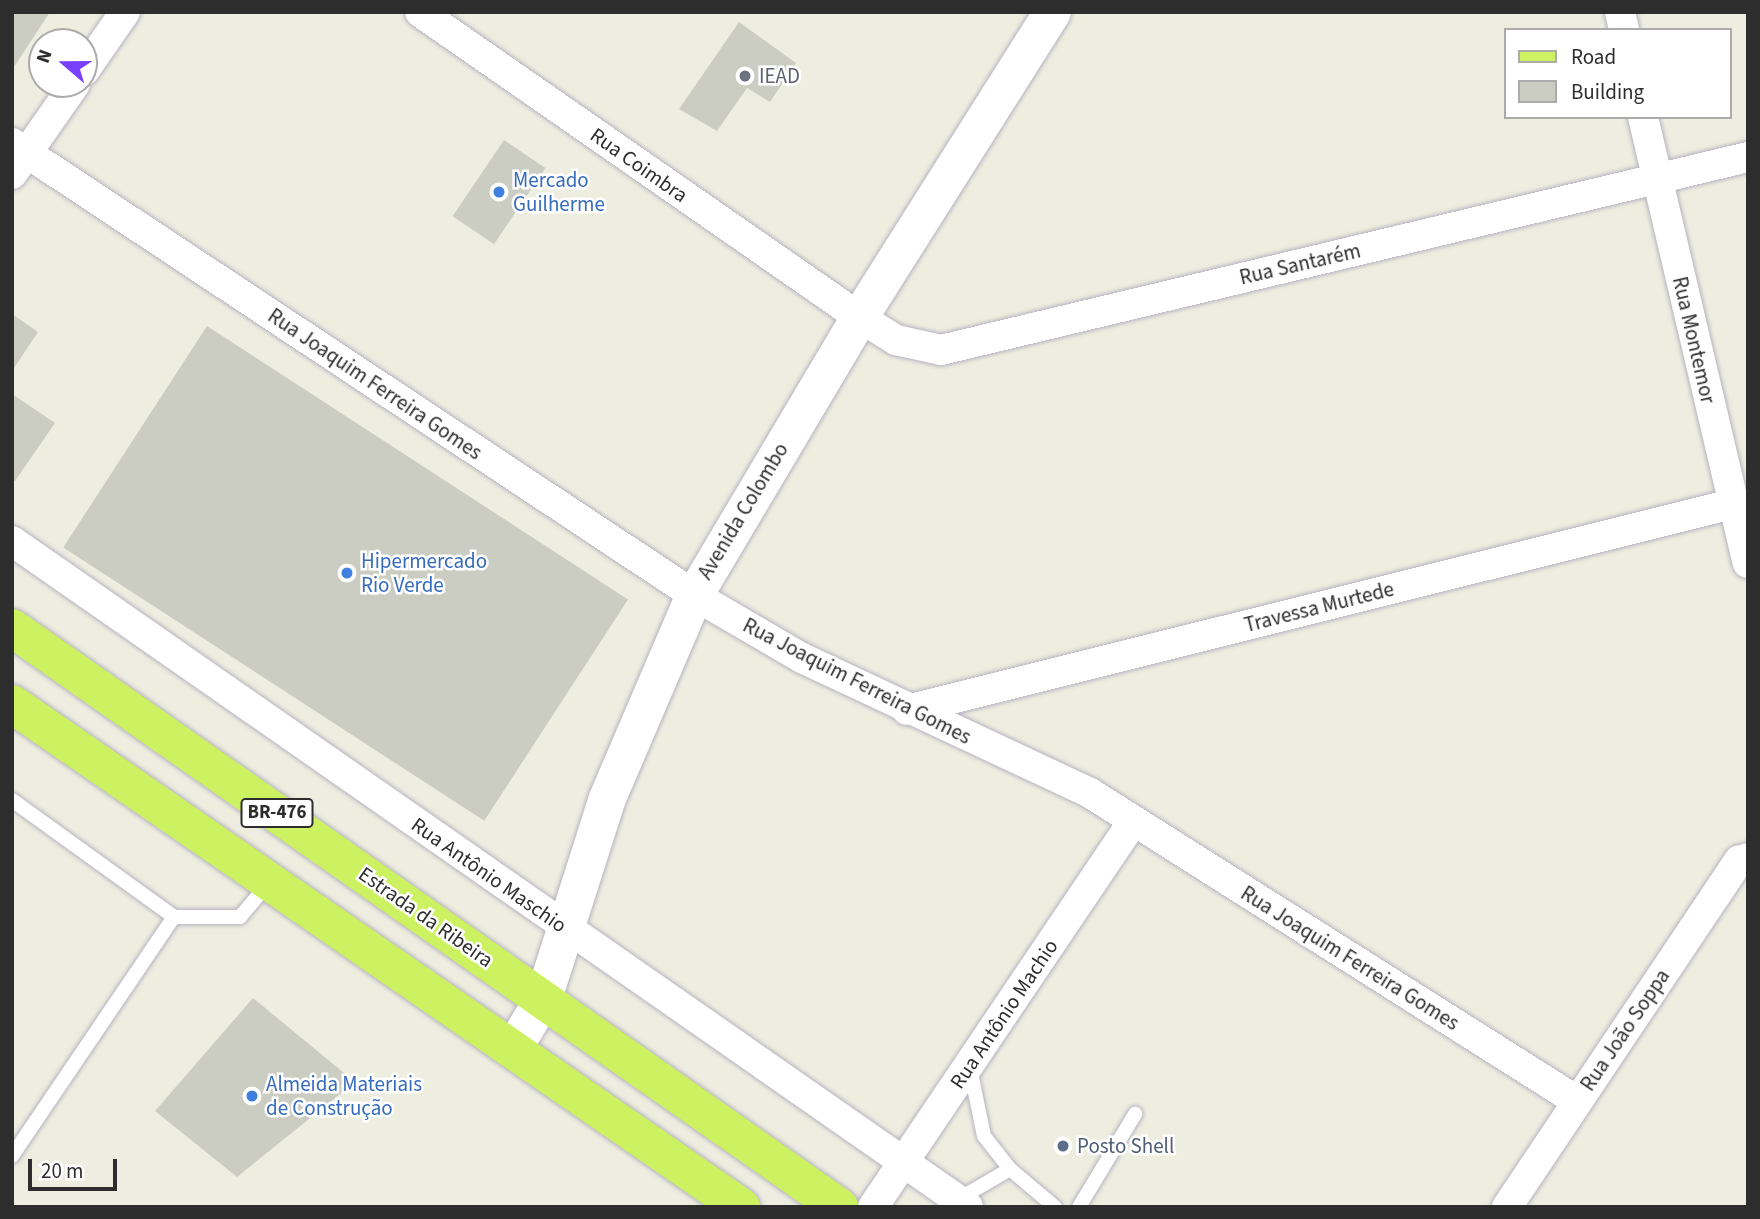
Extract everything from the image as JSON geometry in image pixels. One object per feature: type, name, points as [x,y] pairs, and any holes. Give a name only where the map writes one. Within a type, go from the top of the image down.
[{"type":"main road","name":"Estrada da Ribeira","points":[[12,628],[839,1207]]},
{"type":"main road","name":"BR-476","points":[[20,714],[513,1048],[741,1207]]},
{"type":"street","points":[[98,51],[125,12]]},
{"type":"street","name":"Rua Coimbra","points":[[420,12],[859,317]]},
{"type":"street","name":"Avenida Colombo","points":[[513,1048],[543,998],[606,800],[694,595],[859,317],[1052,12]]},
{"type":"street","points":[[17,157],[64,98]]},
{"type":"street","name":"Rua Montemor","points":[[1643,119],[1748,563]]},
{"type":"street","name":"Rua Joaquim Ferreira Gomes","points":[[17,157],[694,595],[802,658],[907,710],[1090,793],[1577,1101]]},
{"type":"street","name":"Rua Santarém","points":[[859,317],[896,340],[941,350],[1748,157]]},
{"type":"street","name":"Travessa Murtede","points":[[907,710],[1732,504]]},
{"type":"street","name":"Rua Antônio Maschio","points":[[12,541],[903,1165],[962,1203]]},
{"type":"street","name":"Rua Antônio Machio","points":[[873,1207],[1133,822]]},
{"type":"street","name":"Rua João Soppa","points":[[1507,1207],[1739,861],[1748,858]]},
{"type":"lane","points":[[12,800],[174,917],[240,917],[270,882]]},
{"type":"lane","points":[[12,1156],[174,917]]},
{"type":"lane","points":[[969,1066],[984,1136],[1010,1169],[1055,1207]]},
{"type":"lane","points":[[1079,1207],[1135,1114]]},
{"type":"lane","points":[[962,1203],[1010,1169]]},
{"type":"building","points":[[12,12],[50,12],[40,28],[28,28],[28,46],[12,70]]},
{"type":"building","name":"IEAD","points":[[739,22],[796,63],[770,102],[747,88],[717,131],[679,109]]},
{"type":"building","name":"Mercado Guilherme","points":[[504,140],[545,168],[494,244],[453,216]]},
{"type":"building","points":[[12,314],[38,332],[12,371]]},
{"type":"building","name":"Hipermercado Rio Verde","points":[[207,326],[628,599],[484,821],[63,547]]},
{"type":"building","points":[[12,394],[55,423],[15,481],[12,480]]},
{"type":"building","name":"Almeida Materiais de Construção","points":[[253,998],[355,1082],[237,1177],[155,1111]]},
{"type":"place","name":"IEAD","points":[[745,76]]},
{"type":"place","name":"Mercado Guilherme","points":[[499,192]]},
{"type":"place","name":"Hipermercado Rio Verde","points":[[347,573]]},
{"type":"place","name":"Almeida Materiais de Construção","points":[[252,1096]]},
{"type":"place","name":"Posto Shell","points":[[1063,1146]]}]
